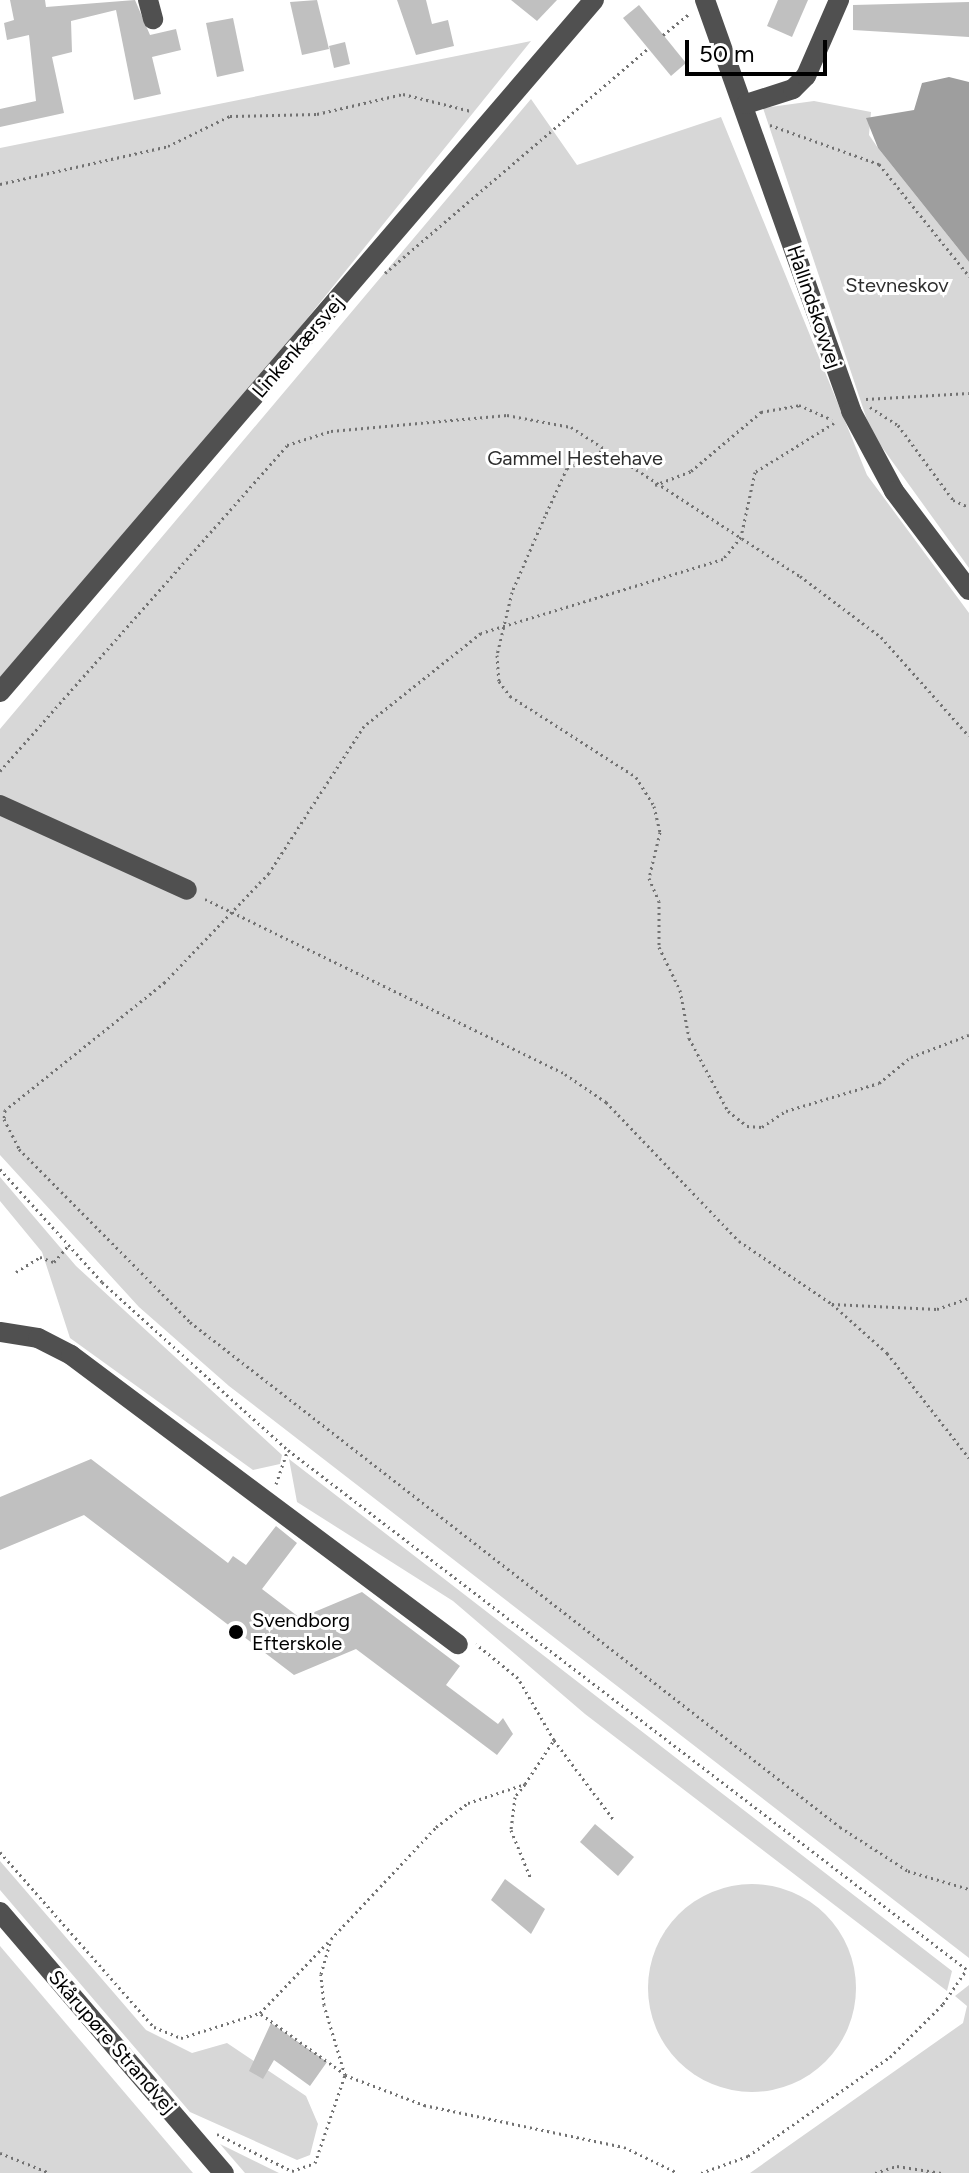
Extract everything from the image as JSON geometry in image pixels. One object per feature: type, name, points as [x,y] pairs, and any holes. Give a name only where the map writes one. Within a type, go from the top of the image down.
[{"type":"street","name":"Linkenkærsvej","points":[[0,692],[594,0]]},
{"type":"street","points":[[752,102],[793,89],[806,76],[839,0]]},
{"type":"street","name":"Hallindskovvej","points":[[706,2],[752,102],[844,416],[894,491],[969,590]]},
{"type":"street","points":[[0,805],[187,890]]},
{"type":"street","points":[[0,1332],[38,1338],[71,1355],[458,1644]]},
{"type":"street","name":"Skårupøre Strandvej","points":[[0,1912],[224,2173]]},
{"type":"path","points":[[663,35],[706,2]]},
{"type":"path","points":[[355,282],[390,272],[451,211],[648,48]]},
{"type":"path","points":[[0,184],[168,146],[230,116],[317,114],[368,98],[429,98],[493,120]]},
{"type":"path","points":[[752,102],[774,129],[864,153],[879,164],[969,276]]},
{"type":"path","points":[[969,393],[871,396],[755,472],[741,537],[723,559],[506,622],[465,644],[351,739],[269,873],[227,911],[165,982],[2,1111],[5,1126],[19,1149],[190,1322],[840,1827],[908,1871],[969,1889]]},
{"type":"path","points":[[655,485],[691,471],[761,412],[799,405],[844,416],[873,407],[892,419],[953,500],[969,507]]},
{"type":"path","points":[[0,771],[287,445],[331,431],[507,415],[556,420],[741,537],[881,637],[969,736]]},
{"type":"path","points":[[601,451],[567,468],[506,622],[497,655],[502,687],[636,777],[654,806],[660,832],[649,878],[659,901],[659,947],[680,990],[689,1038],[728,1111],[747,1126],[762,1127],[786,1111],[879,1083],[911,1057],[969,1035]]},
{"type":"path","points":[[187,890],[565,1074],[616,1112],[739,1241],[832,1304],[887,1353],[969,1458]]},
{"type":"path","points":[[0,1169],[67,1247],[288,1450],[968,1970],[943,2004],[890,2057],[748,2156],[701,2173]]},
{"type":"path","points":[[16,1272],[40,1257],[54,1262],[67,1247]]},
{"type":"path","points":[[832,1304],[937,1309],[969,1298]]},
{"type":"path","points":[[269,1503],[288,1450]]},
{"type":"path","points":[[458,1644],[475,1643],[518,1678],[554,1740],[613,1819]]},
{"type":"path","points":[[531,1879],[511,1830],[515,1797],[554,1740]]},
{"type":"path","points":[[0,1852],[154,2027],[181,2038],[207,2036],[260,2013],[436,1827],[468,1803],[525,1784]]},
{"type":"path","points":[[195,2138],[216,2133],[293,2172],[315,2163],[345,2075],[324,2005],[321,1974],[331,1939]]},
{"type":"path","points":[[260,2013],[329,2056],[345,2075],[424,2105],[624,2147],[678,2173]]},
{"type":"path","points":[[0,2153],[50,2173]]},
{"type":"path","points":[[875,2173],[907,2166],[941,2173]]},
{"type":"green space","points":[[531,41],[252,387],[0,677],[0,148]]},
{"type":"green space","name":"Gammel Hestehave","points":[[531,99],[577,165],[721,117],[867,475],[969,613],[969,1958],[229,1386],[139,1307],[0,1155],[0,729]]},
{"type":"green space","name":"Stevneskov","points":[[814,101],[871,112],[869,135],[969,262],[969,568],[871,432],[763,108]]},
{"type":"green space","points":[[0,1177],[76,1266],[282,1455],[280,1464],[253,1470],[70,1338],[42,1252],[0,1201]]},
{"type":"green space","points":[[289,1459],[952,1971],[947,1991],[585,1714],[453,1601],[297,1502]]},
{"type":"green space","points":[[0,1861],[146,2030],[192,2053],[227,2043],[306,2096],[318,2124],[310,2155],[297,2160],[190,2112],[0,1890]]},
{"type":"green space","points":[[752,1884],[792,1892],[825,1915],[848,1948],[856,1988],[848,2028],[825,2061],[792,2084],[752,2092],[712,2084],[679,2061],[656,2028],[648,1988],[656,1948],[679,1915],[712,1892]]},
{"type":"green space","points":[[0,1946],[193,2173],[0,2173]]},
{"type":"green space","points":[[969,1985],[969,2173],[750,2173],[963,2023],[967,2006],[955,1996]]},
{"type":"green space","points":[[220,2144],[279,2173],[245,2173]]},
{"type":"shaded area","points":[[949,77],[969,82],[969,262],[878,148],[866,118],[914,110],[922,83]]},
{"type":"building","points":[[10,0],[45,0],[46,7],[135,0],[150,35],[176,29],[181,50],[152,57],[161,94],[134,100],[116,10],[71,21],[72,52],[52,57],[64,113],[0,127],[0,109],[36,101],[29,35],[7,40],[4,23],[14,20]]},
{"type":"building","points":[[317,0],[329,49],[302,55],[290,2]]},
{"type":"building","points":[[397,0],[426,0],[432,24],[448,20],[454,46],[416,55]]},
{"type":"building","points":[[511,0],[557,0],[537,21]]},
{"type":"building","points":[[778,0],[808,0],[792,37],[767,26]]},
{"type":"building","points":[[969,2],[969,37],[853,30],[853,5]]},
{"type":"building","points":[[639,5],[686,63],[671,76],[623,18]]},
{"type":"building","points":[[233,18],[244,71],[217,77],[206,23]]},
{"type":"building","points":[[345,42],[350,64],[334,68],[329,46]]},
{"type":"building","points":[[91,1459],[228,1563],[233,1556],[246,1565],[276,1526],[297,1543],[262,1589],[300,1618],[362,1592],[460,1666],[446,1685],[498,1724],[503,1718],[513,1734],[497,1755],[356,1649],[294,1675],[84,1515],[0,1550],[0,1497]]},
{"type":"building","points":[[595,1824],[634,1857],[618,1876],[580,1842]]},
{"type":"building","points":[[505,1879],[545,1909],[531,1934],[491,1900]]},
{"type":"building","points":[[271,2023],[327,2062],[310,2086],[274,2060],[263,2079],[249,2071]]},
{"type":"place","name":"Svendborg Efterskole","points":[[236,1632]]}]
